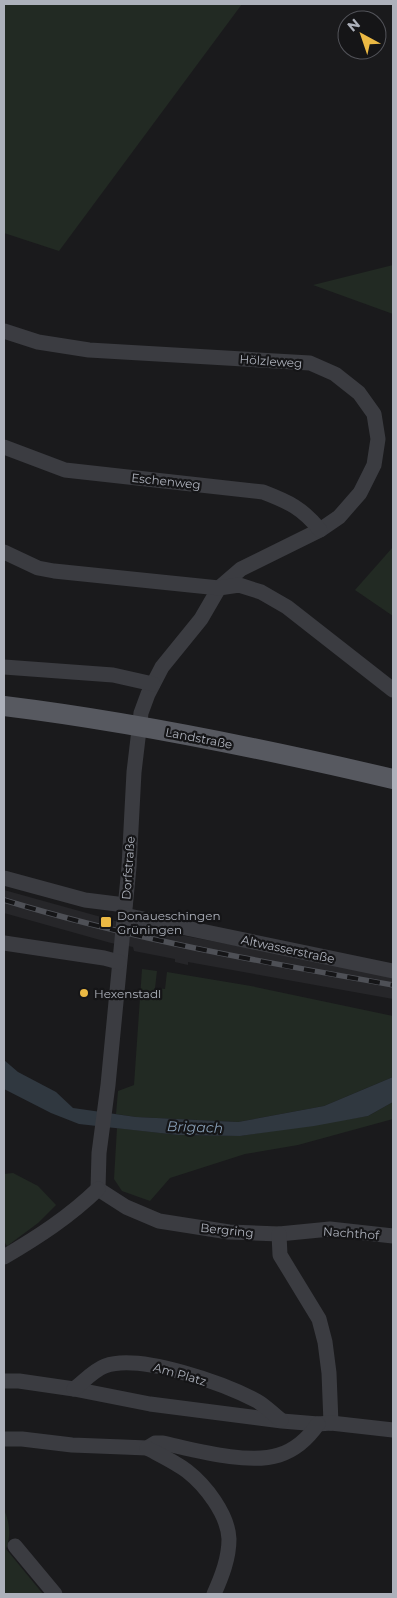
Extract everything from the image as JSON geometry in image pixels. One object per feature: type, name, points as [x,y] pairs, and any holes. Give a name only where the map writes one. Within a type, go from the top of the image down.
[{"type":"main road","name":"Landstraße","points":[[4,706],[140,726],[299,757],[393,780]]},
{"type":"street","name":"Hölzleweg","points":[[4,331],[38,342],[90,350],[310,363],[335,374],[359,393],[374,414],[378,439],[374,465],[360,493],[339,517],[320,530],[241,569],[219,588],[200,619],[162,667],[141,713],[140,726]]},
{"type":"street","name":"Eschenweg","points":[[4,447],[65,470],[264,492],[290,503],[308,516],[320,530]]},
{"type":"street","points":[[4,552],[38,568],[54,571],[219,588],[239,586],[262,592],[287,607],[393,690]]},
{"type":"street","points":[[4,667],[113,675],[153,684]]},
{"type":"street","name":"Dorfstraße","points":[[98,1189],[99,1153],[108,1085],[125,910],[134,772],[140,726]]},
{"type":"street","name":"Altwasserstraße","points":[[4,878],[125,910],[393,971]]},
{"type":"street","points":[[4,943],[120,962]]},
{"type":"street","points":[[4,1257],[44,1234],[79,1208],[98,1189]]},
{"type":"street","name":"Bergring","points":[[98,1189],[126,1207],[159,1221],[229,1232],[279,1234]]},
{"type":"street","name":"Nachthof","points":[[279,1234],[330,1229],[393,1236]]},
{"type":"street","points":[[147,1448],[155,1443],[163,1443],[234,1457],[265,1458],[280,1455],[297,1446],[324,1424],[329,1373],[325,1342],[319,1319],[280,1255],[279,1234]]},
{"type":"street","name":"Am Platz","points":[[74,1389],[105,1366],[129,1363],[152,1366],[185,1374],[231,1390],[258,1402],[282,1421]]},
{"type":"street","points":[[4,1381],[19,1381],[74,1389],[150,1404],[282,1421],[393,1430]]},
{"type":"street","points":[[4,1439],[22,1439],[72,1445],[147,1448],[186,1470],[213,1499],[224,1519],[229,1538],[225,1568],[214,1594]]},
{"type":"street","points":[[15,1546],[55,1594]]},
{"type":"shaded area","points":[[4,4],[242,4],[59,251],[4,233]]},
{"type":"shaded area","points":[[393,265],[393,314],[313,285]]},
{"type":"shaded area","points":[[393,547],[393,616],[355,590]]},
{"type":"shaded area","points":[[4,890],[137,927],[393,975],[393,999],[188,962],[188,965],[175,962],[175,959],[134,951],[133,947],[111,943],[4,913]]},
{"type":"shaded area","points":[[142,969],[157,971],[155,988],[165,989],[167,972],[251,986],[393,1016],[393,1077],[324,1106],[238,1122],[136,1117],[116,1114],[118,1091],[134,1085]]},
{"type":"shaded area","points":[[393,1102],[393,1119],[298,1145],[245,1154],[170,1178],[150,1201],[122,1191],[114,1179],[117,1128],[178,1135],[240,1136],[368,1116]]},
{"type":"shaded area","points":[[13,1173],[38,1186],[56,1205],[38,1223],[7,1246],[4,1241],[4,1174]]},
{"type":"shaded area","points":[[5,1512],[9,1530],[9,1540],[6,1549],[43,1594],[4,1594]]},
{"type":"water","name":"Brigach","points":[[4,1060],[18,1072],[56,1092],[73,1108],[136,1117],[238,1122],[324,1106],[393,1077],[393,1102],[368,1116],[314,1126],[240,1136],[178,1135],[79,1124],[51,1113],[4,1089]]},
{"type":"railway","points":[[4,900],[52,914],[197,949],[393,985]]},
{"type":"place","name":"Donaueschingen Grüningen","points":[[106,922]]},
{"type":"place","name":"Hexenstadl","points":[[84,993]]}]
